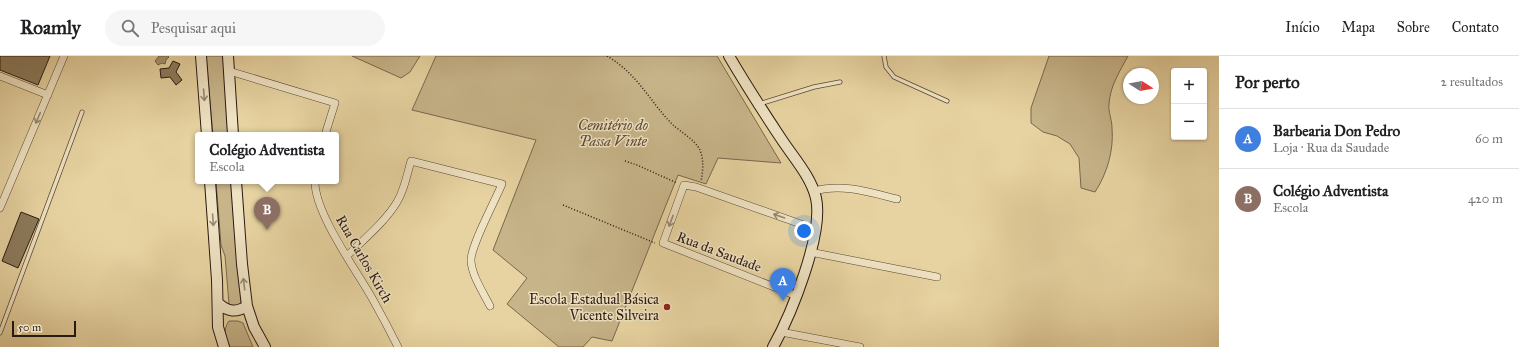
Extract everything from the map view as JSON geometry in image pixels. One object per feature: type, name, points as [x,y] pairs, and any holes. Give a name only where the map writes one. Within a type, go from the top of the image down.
[{"type":"main road","points":[[201,56],[207,132]]},
{"type":"main road","points":[[228,56],[233,132]]},
{"type":"main road","points":[[729,56],[758,105],[803,171],[814,191],[817,207],[815,229],[810,252],[797,296],[773,347]]},
{"type":"main road","points":[[210,184],[218,303],[218,327],[224,347]]},
{"type":"main road","points":[[236,184],[242,264],[247,306],[254,327],[265,347]]},
{"type":"main road","points":[[218,303],[224,309],[232,311],[240,310],[247,306]]},
{"type":"street","points":[[0,208],[64,56]]},
{"type":"street","points":[[229,71],[335,103],[326,132]]},
{"type":"street","points":[[0,76],[48,95]]},
{"type":"street","points":[[347,256],[381,222],[397,202],[404,186],[411,161],[502,184],[475,246],[471,260],[474,272],[490,306]]},
{"type":"street","name":"Rua Carlos Kirch","points":[[315,184],[320,205],[398,347]]},
{"type":"street","points":[[684,185],[696,187],[815,229]]},
{"type":"street","name":"Rua da Saudade","points":[[684,185],[663,243],[797,296]]},
{"type":"street","points":[[814,191],[828,187],[844,187],[897,199]]},
{"type":"street","points":[[810,252],[937,277]]},
{"type":"street","points":[[781,332],[860,347]]},
{"type":"lane","points":[[884,56],[886,67],[894,76],[947,101]]},
{"type":"lane","points":[[758,105],[814,87],[840,82]]},
{"type":"lane","points":[[0,333],[82,112]]},
{"type":"path","points":[[607,56],[632,75],[672,124],[700,149],[703,160],[703,172],[696,187]]},
{"type":"path","points":[[625,161],[673,182],[684,185]]},
{"type":"path","points":[[563,205],[653,243],[663,243]]},
{"type":"green space","points":[[206,56],[223,56],[230,132],[213,132]]},
{"type":"green space","points":[[352,56],[420,56],[410,72],[401,78]]},
{"type":"green space","name":"Cemitério do Passa Vinte","points":[[436,56],[717,56],[781,163],[718,158],[706,184],[678,175],[612,341],[592,337],[583,347],[559,347],[507,304],[527,278],[493,250],[536,140],[412,110]]},
{"type":"green space","points":[[1049,56],[1128,56],[1111,91],[1109,107],[1112,125],[1111,153],[1103,178],[1095,192],[1081,188],[1079,158],[1070,144],[1057,136],[1043,132],[1031,123],[1031,108]]},
{"type":"green space","points":[[216,184],[233,184],[241,302],[240,304],[232,307],[229,304],[225,256],[221,245]]},
{"type":"green space","points":[[229,321],[238,321],[243,323],[253,347],[230,347],[225,331]]},
{"type":"shaded area","points":[[159,56],[169,57],[165,64],[162,63],[158,65],[155,61]]},
{"type":"building","points":[[0,56],[50,56],[38,85],[0,70]]},
{"type":"building","points":[[173,61],[180,64],[176,72],[182,80],[176,85],[170,77],[161,78],[160,69],[169,68]]},
{"type":"building","points":[[21,212],[39,219],[18,268],[2,261]]},
{"type":"place","name":"Colégio Adventista","points":[[267,230]]},
{"type":"place","name":"Barbearia Don Pedro","points":[[783,301]]},
{"type":"place","name":"Escola Estadual Básica Vicente Silveira","points":[[667,307]]}]
